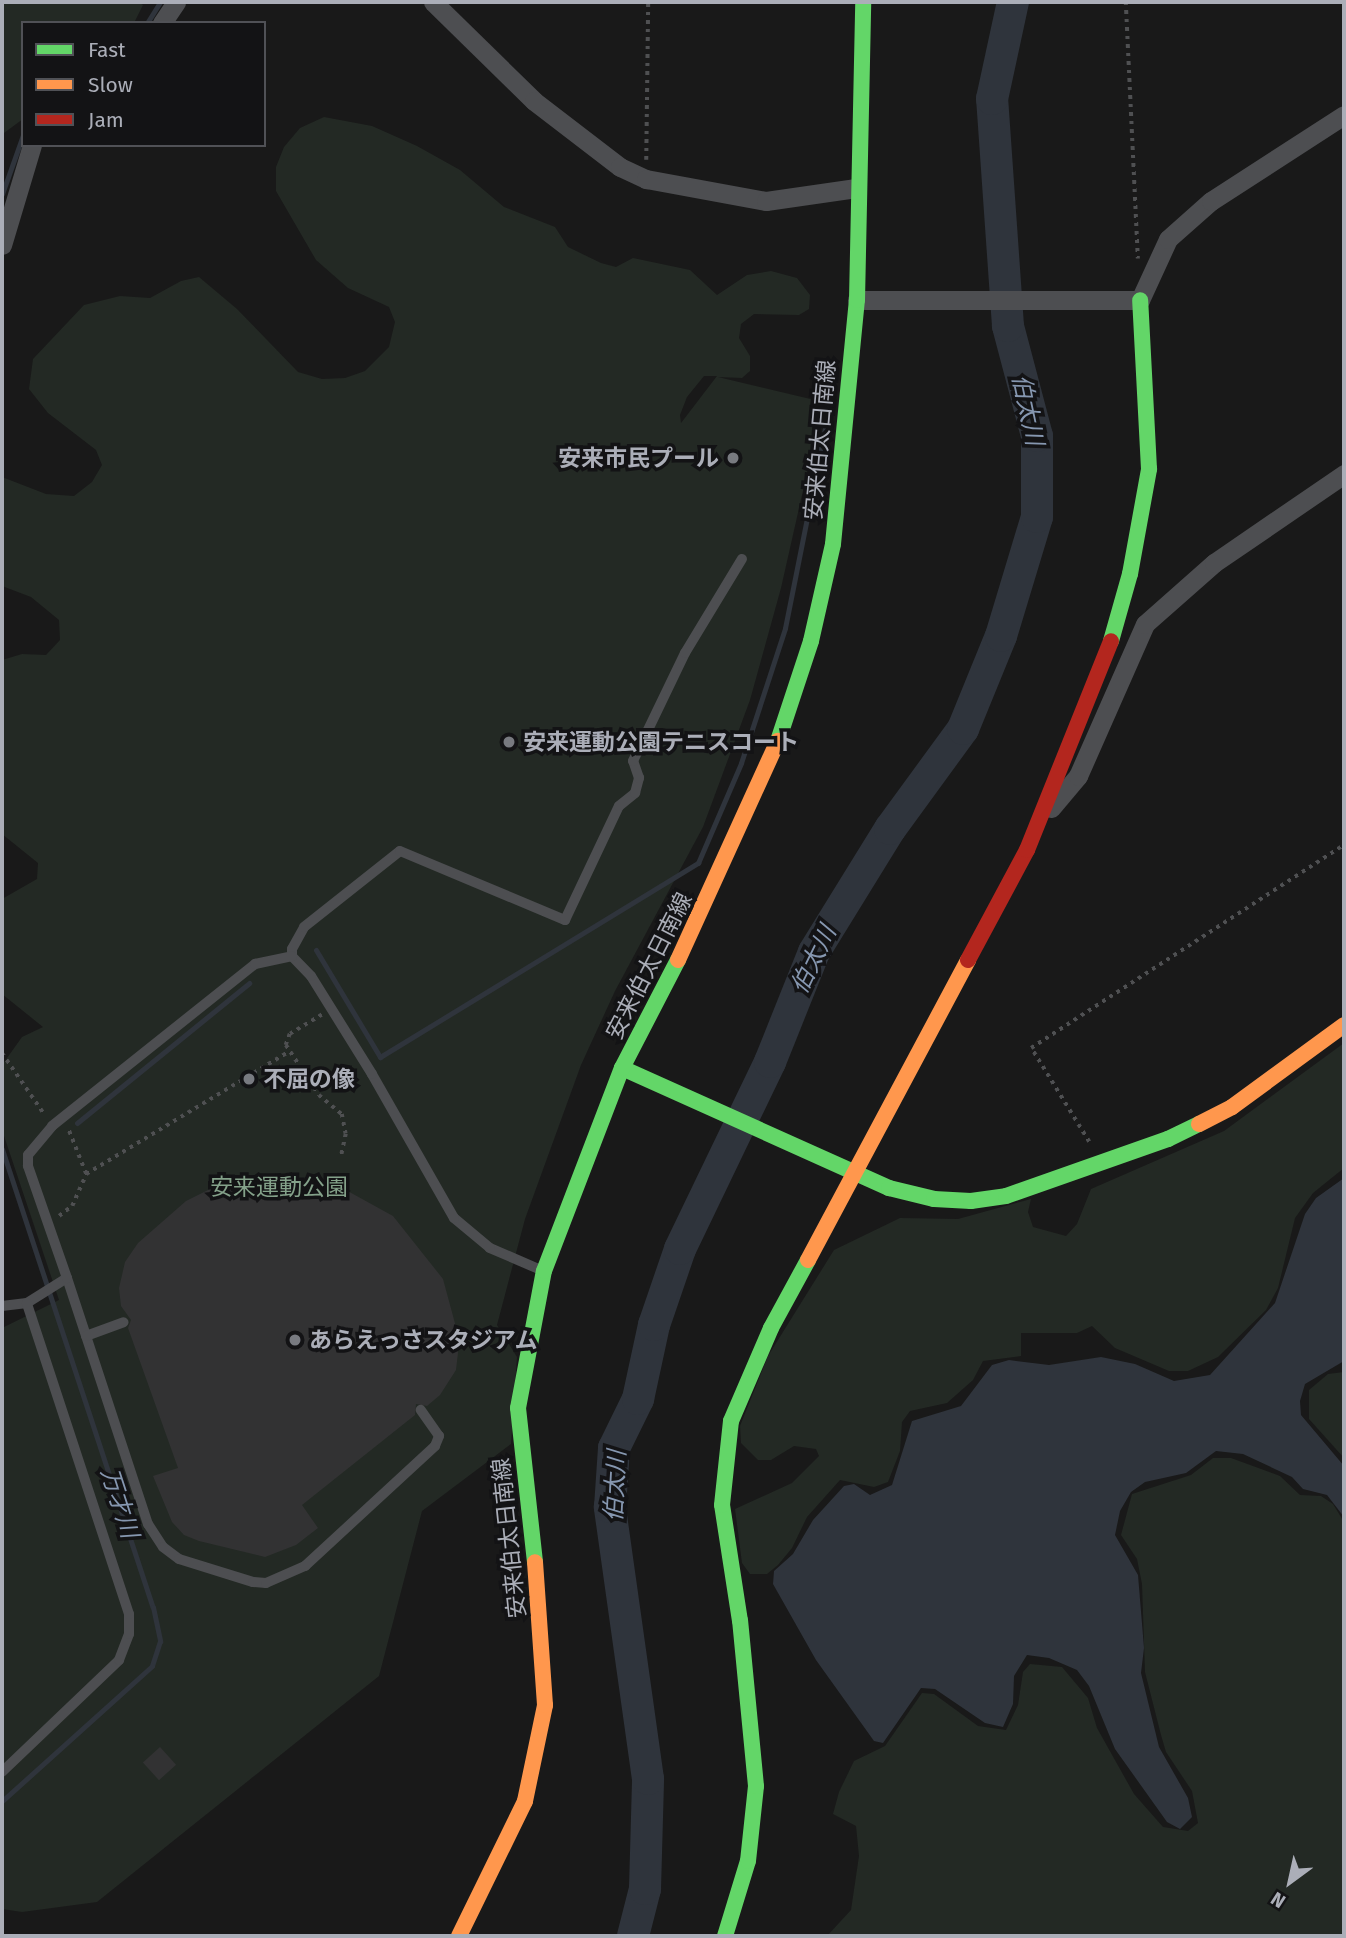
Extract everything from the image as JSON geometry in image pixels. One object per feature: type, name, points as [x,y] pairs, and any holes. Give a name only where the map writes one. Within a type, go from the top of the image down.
[{"type":"street","points":[[163,21],[176,2]]},
{"type":"street","points":[[433,2],[534,101],[620,167],[646,179],[766,201],[856,188]]},
{"type":"street","name":"安来伯太日南線","points":[[459,1936],[525,1801],[545,1704],[545,1657],[518,1408],[544,1271],[622,1069],[708,900],[772,759],[796,691],[833,544],[856,299],[856,188],[863,2]]},
{"type":"street","points":[[724,1936],[748,1861],[756,1786],[740,1621],[722,1505],[731,1421],[771,1328],[848,1170],[1037,824],[1068,760],[1105,663],[1130,574],[1149,469],[1132,300],[1168,239],[1210,201],[1344,115]]},
{"type":"street","points":[[2,245],[31,147]]},
{"type":"street","points":[[856,299],[1132,300]]},
{"type":"street","points":[[1037,824],[1079,776],[1145,624],[1214,563],[1344,474]]},
{"type":"street","points":[[622,1069],[848,1170],[934,1199],[971,1201],[1006,1196],[1103,1165],[1232,1107],[1344,1024]]},
{"type":"lane","points":[[544,1271],[490,1248],[454,1218],[332,1008],[292,956],[295,936],[400,850],[565,920],[619,806],[635,793],[639,778],[633,761],[685,653],[742,559]]},
{"type":"lane","points":[[292,956],[255,964],[63,1116],[28,1156],[47,1221],[152,1532],[179,1559],[253,1582],[266,1583],[305,1566],[435,1446],[439,1436],[421,1410]]},
{"type":"lane","points":[[2,1306],[27,1303],[67,1278]]},
{"type":"lane","points":[[2,1772],[119,1660],[130,1634],[129,1614],[27,1303]]},
{"type":"lane","points":[[86,1336],[124,1322]]},
{"type":"path","points":[[646,179],[648,2]]},
{"type":"path","points":[[1126,2],[1132,300]]},
{"type":"path","points":[[1103,1165],[1031,1048],[1344,845]]},
{"type":"path","points":[[332,1008],[290,1034],[286,1045],[318,1095],[342,1114],[346,1134],[341,1158]]},
{"type":"path","points":[[47,1221],[72,1206],[86,1174],[289,1051]]},
{"type":"path","points":[[2,1053],[52,1126]]},
{"type":"path","points":[[63,1116],[86,1174]]},
{"type":"green space","points":[[2,2],[139,2],[143,5],[135,21],[21,21],[21,120],[4,133],[2,145]]},
{"type":"green space","name":"安来運動公園","points":[[324,117],[372,126],[417,146],[460,170],[504,207],[555,227],[568,247],[601,263],[616,267],[633,258],[690,270],[717,295],[747,275],[771,271],[797,278],[810,295],[809,309],[799,315],[754,314],[741,324],[739,338],[750,356],[750,371],[742,378],[718,377],[823,402],[781,588],[750,700],[703,827],[615,991],[581,1065],[525,1219],[497,1325],[517,1357],[511,1444],[422,1511],[379,1676],[97,1902],[22,1912],[2,1909],[2,1328],[59,1300],[2,1130],[2,1065],[22,1037],[43,1027],[2,994],[2,899],[37,879],[38,863],[2,834],[2,660],[22,654],[46,655],[60,640],[59,620],[31,597],[2,586],[2,477],[46,494],[74,496],[92,482],[102,465],[96,450],[48,413],[29,389],[33,359],[84,305],[120,296],[150,298],[181,281],[199,277],[237,309],[298,372],[322,379],[345,378],[365,371],[389,347],[395,322],[389,307],[348,288],[316,260],[276,191],[276,167],[284,147],[300,128]],"holes":[[[704,376],[717,376],[681,423],[680,415],[687,397]]]},
{"type":"green space","points":[[1344,1043],[1344,1168],[1313,1193],[1295,1218],[1278,1288],[1266,1310],[1218,1357],[1188,1371],[1169,1371],[1115,1348],[1092,1326],[1077,1333],[1021,1333],[1021,1356],[983,1361],[973,1380],[947,1403],[910,1411],[902,1422],[900,1451],[888,1482],[874,1487],[840,1480],[807,1517],[792,1548],[778,1565],[767,1574],[750,1574],[742,1563],[735,1509],[792,1483],[819,1456],[816,1449],[794,1446],[771,1460],[758,1460],[741,1443],[740,1426],[768,1356],[834,1250],[900,1218],[958,1219],[1031,1199],[1028,1212],[1033,1227],[1066,1236],[1077,1224],[1091,1189],[1224,1131]]},
{"type":"green space","points":[[1344,1372],[1344,1458],[1309,1419],[1309,1390],[1328,1374]]},
{"type":"green space","points":[[1213,1458],[1231,1458],[1280,1476],[1300,1495],[1321,1496],[1333,1504],[1344,1522],[1344,1936],[827,1936],[851,1910],[859,1856],[856,1826],[833,1814],[839,1792],[854,1761],[885,1746],[922,1693],[934,1694],[978,1726],[1006,1730],[1018,1705],[1023,1672],[1030,1664],[1062,1667],[1088,1698],[1097,1728],[1134,1794],[1163,1827],[1188,1831],[1198,1823],[1192,1791],[1166,1752],[1161,1735],[1145,1672],[1142,1584],[1137,1559],[1121,1535],[1132,1494],[1191,1475]]},
{"type":"shaded area","points":[[1344,1178],[1344,1361],[1305,1384],[1300,1401],[1301,1415],[1344,1466],[1344,1517],[1327,1495],[1303,1489],[1292,1477],[1243,1454],[1216,1451],[1186,1473],[1145,1482],[1131,1492],[1120,1511],[1115,1535],[1138,1575],[1144,1648],[1141,1673],[1159,1747],[1188,1798],[1192,1817],[1180,1829],[1167,1822],[1115,1749],[1089,1686],[1077,1670],[1049,1658],[1027,1655],[1014,1676],[1013,1704],[1003,1727],[985,1723],[935,1689],[921,1688],[883,1743],[874,1741],[816,1660],[773,1584],[774,1571],[793,1554],[813,1520],[844,1486],[854,1484],[870,1495],[892,1485],[912,1421],[961,1406],[992,1365],[1009,1360],[1049,1365],[1101,1357],[1135,1364],[1174,1381],[1210,1375],[1275,1303],[1305,1214],[1316,1198]]},
{"type":"building","name":"あらえっさスタジアム","points":[[273,1176],[335,1184],[393,1216],[443,1279],[456,1327],[458,1353],[456,1370],[440,1395],[427,1406],[416,1404],[415,1415],[302,1505],[318,1528],[296,1545],[265,1557],[199,1541],[184,1535],[172,1522],[153,1476],[178,1468],[128,1328],[131,1320],[121,1306],[119,1288],[125,1262],[138,1243],[186,1201],[214,1187]]},
{"type":"building","points":[[160,1747],[176,1765],[159,1780],[143,1762]]},
{"type":"waterway","name":"万才川","points":[[148,21],[160,2]]},
{"type":"waterway","name":"伯太川","points":[[633,1936],[645,1889],[648,1779],[610,1507],[614,1448],[638,1399],[654,1325],[680,1249],[770,1062],[814,952],[890,829],[963,729],[1001,636],[1037,517],[1037,436],[1008,326],[992,99],[1013,2]]},
{"type":"waterway","name":"万才川","points":[[2,194],[21,141]]},
{"type":"waterway","points":[[316,950],[380,1057],[698,863],[741,763],[785,628],[830,403]]},
{"type":"waterway","points":[[77,1123],[249,983]]},
{"type":"waterway","name":"万才川","points":[[2,1149],[153,1607],[160,1641],[152,1666],[2,1801]]},
{"type":"traffic: fast","points":[[778,741],[811,641],[833,544],[857,300],[863,2]]},
{"type":"traffic: fast","points":[[1111,641],[1130,574],[1149,469],[1140,300]]},
{"type":"traffic: fast","points":[[535,1562],[518,1408],[544,1271],[622,1068],[678,960]]},
{"type":"traffic: fast","points":[[622,1068],[889,1188],[934,1199],[971,1201],[1006,1196],[1168,1139],[1199,1124]]},
{"type":"traffic: fast","points":[[725,1936],[748,1861],[756,1786],[740,1621],[722,1505],[731,1421],[771,1328],[808,1260]]},
{"type":"traffic: slow","points":[[678,960],[778,741]]},
{"type":"traffic: slow","points":[[808,1260],[968,960]]},
{"type":"traffic: slow","points":[[1199,1124],[1232,1107],[1344,1025]]},
{"type":"traffic: slow","points":[[459,1936],[525,1801],[545,1705],[535,1562]]},
{"type":"traffic: jam","points":[[968,960],[1027,850],[1111,641]]},
{"type":"place","name":"安来市民プール","points":[[733,458]]},
{"type":"place","name":"安来運動公園テニスコート","points":[[509,742]]},
{"type":"place","name":"不屈の像","points":[[249,1079]]},
{"type":"place","name":"あらえっさスタジアム","points":[[295,1340]]}]
